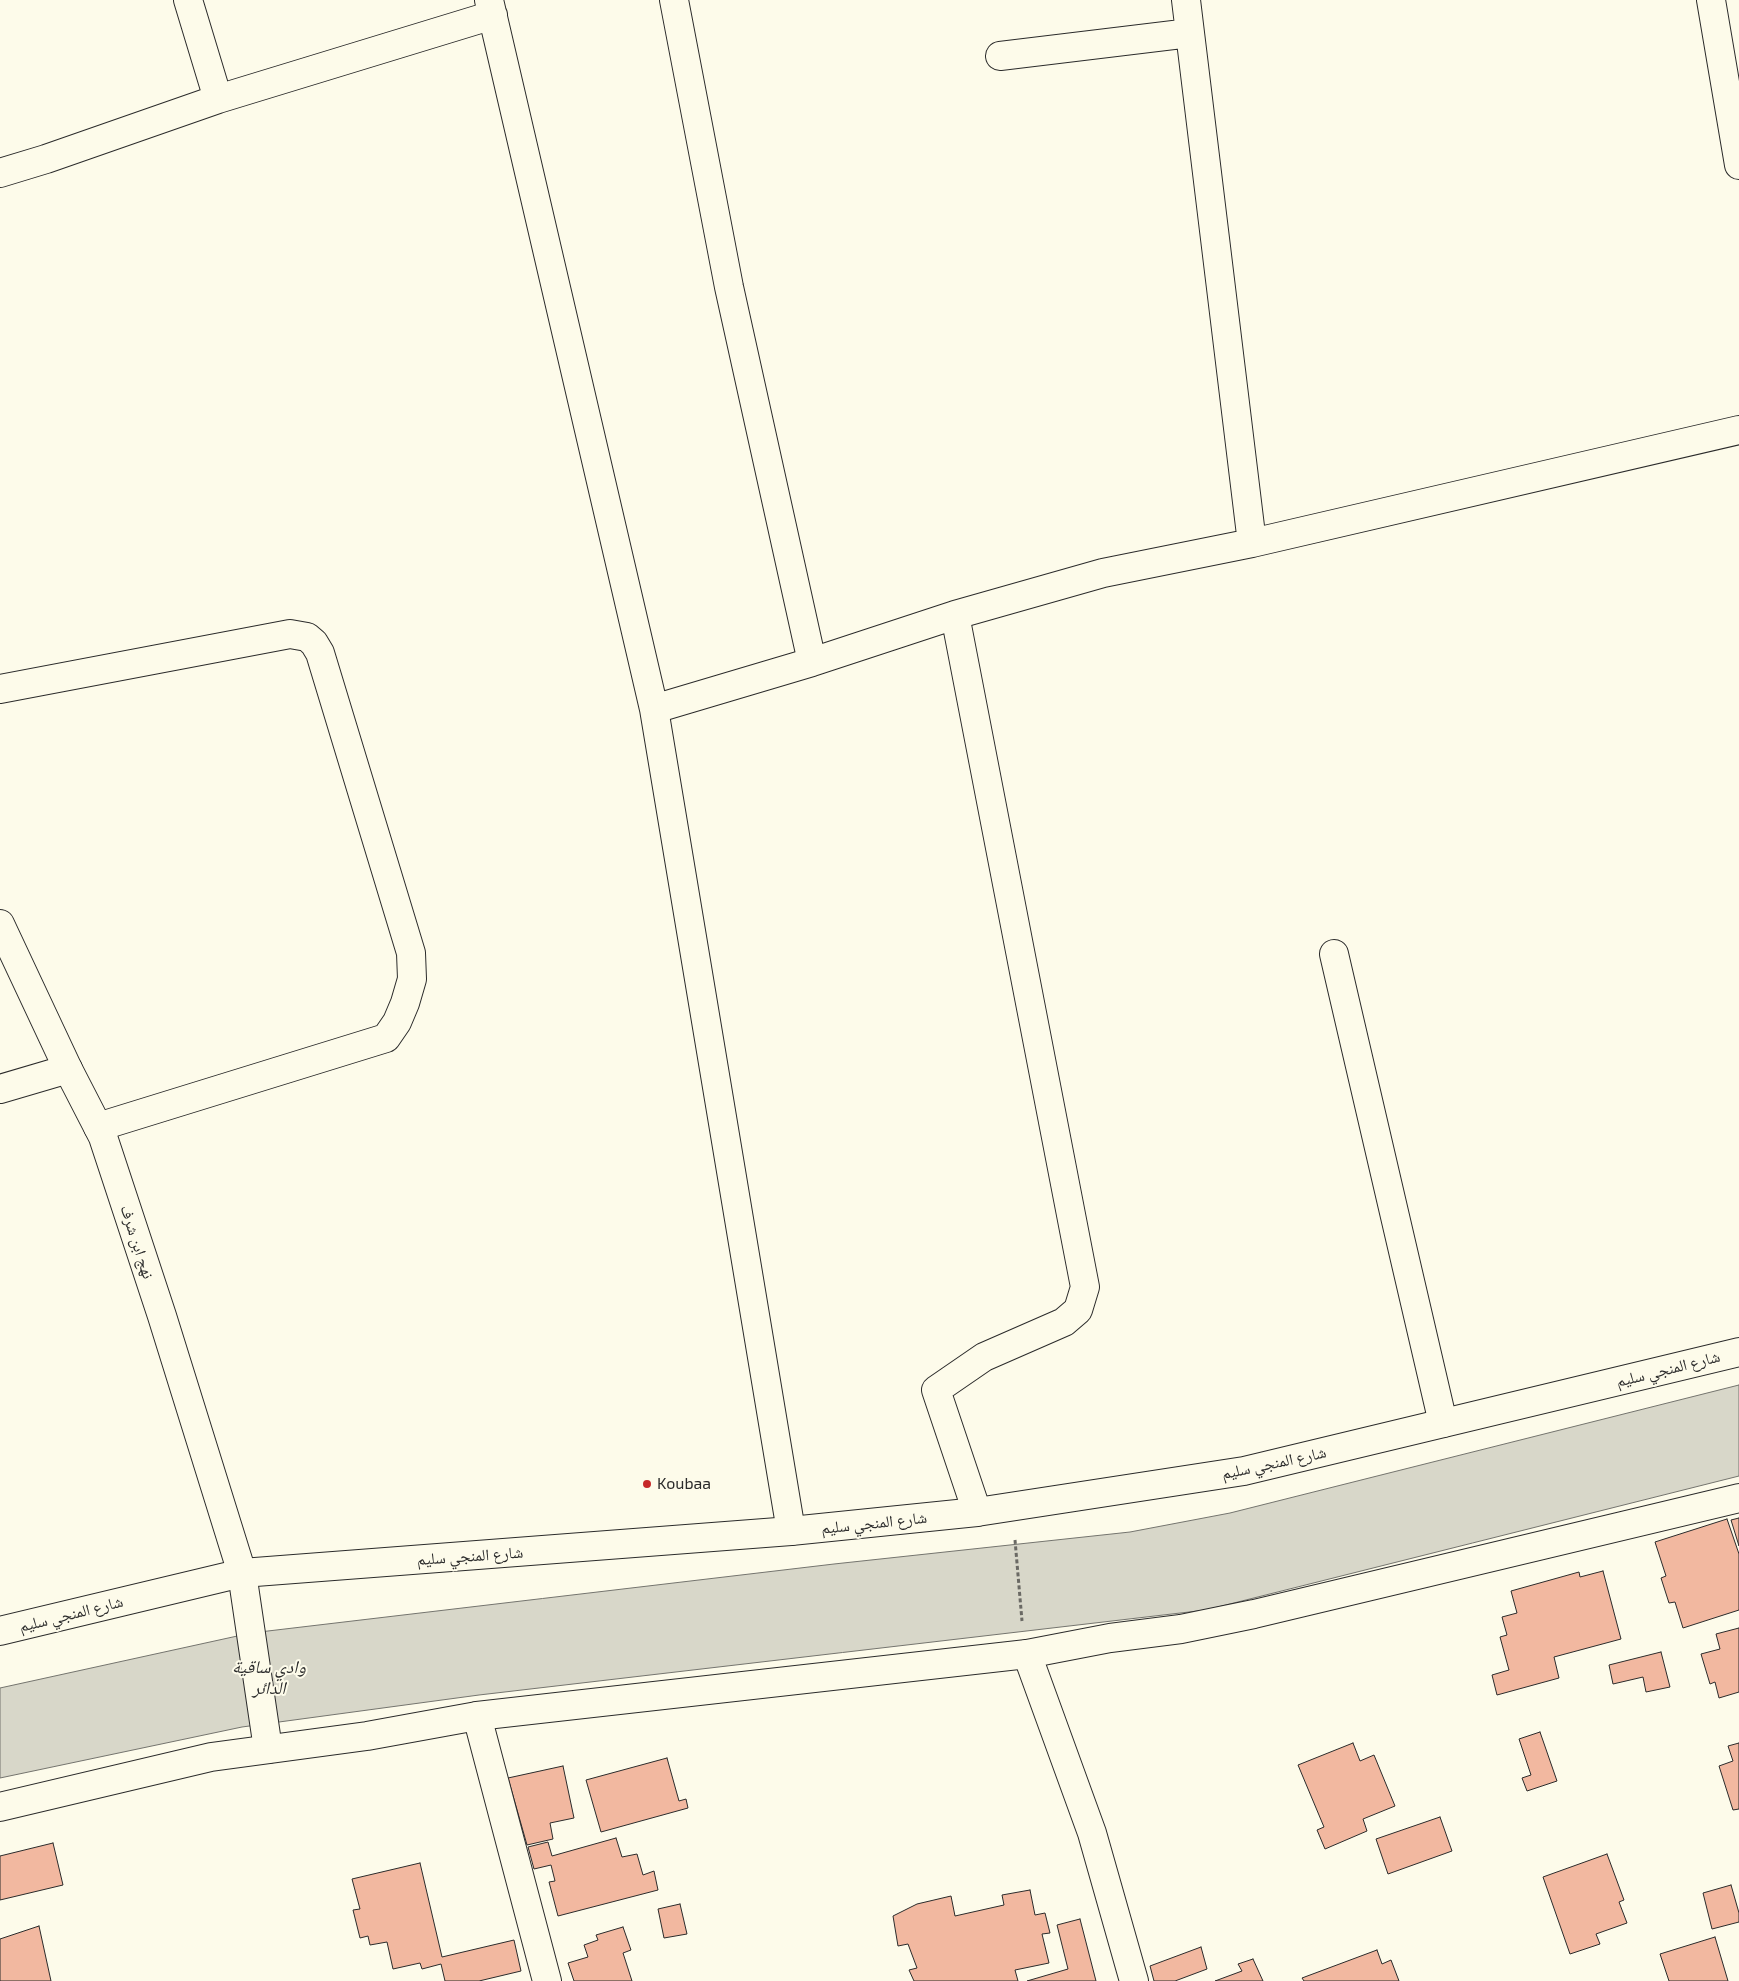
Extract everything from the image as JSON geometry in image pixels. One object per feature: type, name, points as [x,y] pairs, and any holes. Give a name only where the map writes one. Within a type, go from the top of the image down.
[{"type":"street","points":[[188,0],[218,98]]},
{"type":"street","points":[[674,0],[729,287],[812,662]]},
{"type":"street","points":[[1186,0],[1252,544]]},
{"type":"street","points":[[1711,0],[1739,165]]},
{"type":"street","points":[[0,173],[46,159],[218,98],[491,8],[654,709],[791,1532]]},
{"type":"street","points":[[1000,56],[1190,33]]},
{"type":"street","points":[[654,709],[812,662],[955,615],[1103,573],[1252,544],[1739,430]]},
{"type":"street","points":[[955,615],[1085,1287],[1078,1310],[1064,1322],[984,1356],[936,1390],[977,1512]]},
{"type":"street","points":[[0,689],[290,634],[307,637],[314,643],[320,653],[411,953],[412,979],[408,995],[397,1022],[386,1038],[98,1127]]},
{"type":"street","name":"نهج ابن شرف","points":[[0,924],[68,1069],[103,1137],[162,1316],[242,1573],[267,1739]]},
{"type":"street","points":[[1334,954],[1443,1423]]},
{"type":"street","points":[[0,1089],[68,1069]]},
{"type":"street","name":"شارع المنجي سليم","points":[[0,1631],[242,1573],[791,1532],[977,1512],[1244,1471],[1739,1352]]},
{"type":"street","points":[[0,1807],[211,1757],[267,1739],[367,1736],[477,1716],[1027,1654],[1110,1638],[1181,1628],[1254,1614],[1739,1498]]},
{"type":"street","points":[[1027,1654],[1092,1833],[1134,1981]]},
{"type":"street","points":[[477,1716],[547,1981]]},
{"type":"path","points":[[1015,1541],[1023,1626]]},
{"type":"water","name":"وادي ساقية الدائر","points":[[1739,1385],[1739,1476],[1206,1610],[479,1695],[242,1727],[0,1778],[0,1688],[251,1633],[834,1564],[1130,1532],[1230,1513]]},
{"type":"building","points":[[1739,1518],[1739,1546],[1731,1520]]},
{"type":"building","points":[[1727,1519],[1739,1554],[1739,1610],[1683,1628],[1675,1602],[1669,1603],[1661,1578],[1666,1576],[1655,1542]]},
{"type":"building","points":[[1603,1571],[1621,1639],[1554,1657],[1559,1678],[1497,1695],[1492,1675],[1509,1670],[1500,1637],[1507,1635],[1502,1617],[1517,1613],[1511,1591],[1579,1572],[1580,1577]]},
{"type":"building","points":[[1739,1628],[1739,1692],[1719,1698],[1715,1682],[1710,1684],[1701,1654],[1720,1649],[1716,1634]]},
{"type":"building","points":[[1661,1652],[1670,1687],[1646,1692],[1643,1677],[1613,1684],[1609,1665]]},
{"type":"building","points":[[1540,1732],[1557,1781],[1527,1791],[1522,1778],[1531,1775],[1519,1739]]},
{"type":"building","points":[[1353,1743],[1360,1761],[1374,1755],[1395,1806],[1363,1819],[1367,1831],[1325,1849],[1317,1830],[1324,1827],[1298,1765]]},
{"type":"building","points":[[1739,1743],[1739,1809],[1733,1810],[1719,1766],[1733,1761],[1728,1746]]},
{"type":"building","points":[[667,1758],[679,1801],[686,1799],[688,1808],[601,1832],[586,1780]]},
{"type":"building","points":[[563,1766],[574,1818],[550,1823],[553,1839],[527,1845],[508,1778]]},
{"type":"building","points":[[1440,1817],[1452,1851],[1388,1874],[1376,1839]]},
{"type":"building","points":[[616,1838],[622,1857],[637,1854],[643,1875],[654,1871],[658,1890],[558,1916],[549,1882],[555,1881],[551,1865],[534,1869],[528,1847],[548,1842],[552,1856]]},
{"type":"building","points":[[53,1843],[63,1885],[0,1900],[0,1856]]},
{"type":"building","points":[[1607,1854],[1624,1900],[1619,1902],[1627,1923],[1596,1934],[1600,1944],[1570,1954],[1543,1877]]},
{"type":"building","points":[[420,1863],[442,1957],[514,1940],[521,1971],[479,1981],[445,1981],[441,1964],[422,1969],[420,1963],[393,1969],[387,1942],[370,1945],[368,1936],[360,1938],[353,1910],[360,1909],[352,1879]]},
{"type":"building","points":[[1731,1885],[1739,1913],[1739,1922],[1712,1929],[1703,1893]]},
{"type":"building","points":[[1030,1890],[1035,1915],[1045,1913],[1050,1933],[1042,1934],[1049,1963],[1015,1970],[1018,1981],[914,1981],[909,1970],[917,1968],[908,1944],[898,1946],[893,1916],[917,1904],[951,1896],[955,1916],[1004,1905],[1002,1895]]},
{"type":"building","points":[[680,1904],[687,1934],[664,1938],[658,1909]]},
{"type":"building","points":[[1080,1919],[1096,1981],[1027,1981],[1068,1969],[1057,1925]]},
{"type":"building","points":[[39,1926],[51,1981],[0,1981],[0,1939]]},
{"type":"building","points":[[623,1927],[631,1950],[623,1953],[632,1981],[574,1981],[568,1963],[588,1957],[584,1945],[598,1940],[596,1935]]},
{"type":"building","points":[[1715,1937],[1728,1981],[1669,1981],[1660,1954]]},
{"type":"building","points":[[1201,1947],[1207,1969],[1175,1981],[1154,1981],[1150,1966]]},
{"type":"building","points":[[1377,1950],[1382,1964],[1391,1960],[1399,1981],[1304,1981],[1302,1978]]},
{"type":"building","points":[[1253,1959],[1263,1981],[1215,1981],[1242,1971],[1238,1964]]},
{"type":"place","name":"Koubaa","points":[[647,1484]]}]
